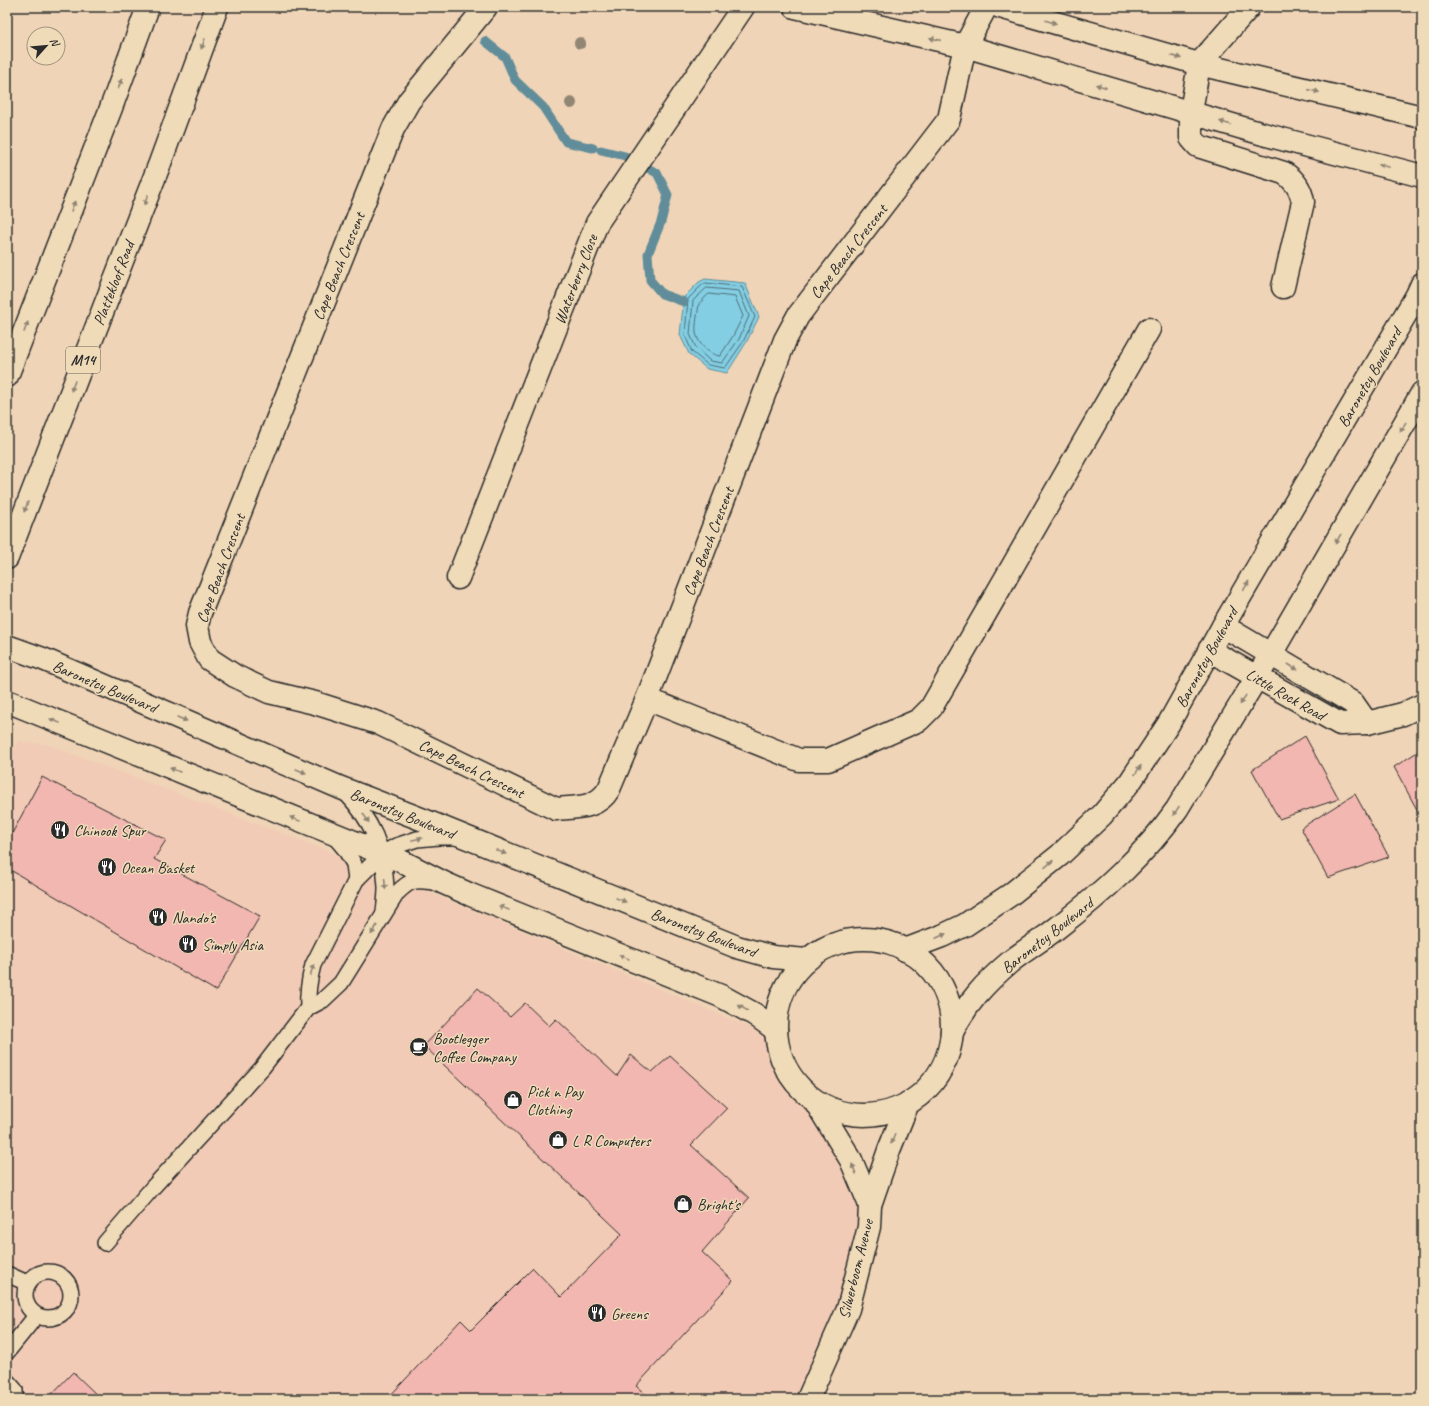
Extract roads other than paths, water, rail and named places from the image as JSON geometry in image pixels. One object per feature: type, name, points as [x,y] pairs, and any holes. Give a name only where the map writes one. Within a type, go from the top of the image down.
[{"type":"street","points":[[7,376],[111,108],[148,7]]},
{"type":"street","name":"Plattekloof Road","points":[[7,558],[160,163],[216,7]]},
{"type":"street","name":"Cape Beach Crescent","points":[[486,7],[409,100],[393,129],[200,613],[197,626],[200,642],[209,659],[235,676],[269,692],[314,703],[378,723],[556,809],[577,807],[594,803],[604,797],[647,699],[785,340],[798,316],[949,119],[965,46],[982,16]]},
{"type":"street","name":"Waterberry Close","points":[[458,578],[597,223],[744,7]]},
{"type":"street","points":[[795,7],[965,46],[1263,134],[1422,176]]},
{"type":"street","points":[[1000,7],[1199,64],[1422,117]]},
{"type":"street","points":[[1249,7],[1199,64],[1191,112],[1191,138],[1198,146],[1284,172],[1291,177],[1298,186],[1302,194],[1303,202],[1283,287]]},
{"type":"street","name":"Baronetcy Boulevard","points":[[905,950],[942,936],[965,925],[986,912],[1031,879],[1087,830],[1107,810],[1130,782],[1168,723],[1422,284]]},
{"type":"street","points":[[647,699],[799,760],[828,760],[919,720],[931,708],[1149,329]]},
{"type":"street","name":"Baronetcy Boulevard","points":[[952,1032],[963,1011],[998,972],[1055,930],[1106,888],[1157,837],[1178,809],[1271,654],[1422,393]]},
{"type":"street","name":"Little Rock Road","points":[[1223,626],[1353,703],[1367,723]]},
{"type":"street","name":"Baronetcy Boulevard","points":[[7,646],[43,659],[341,788],[737,947],[773,957],[806,960]]},
{"type":"street","name":"Little Rock Road","points":[[1209,650],[1340,724],[1367,723],[1403,714],[1422,705]]},
{"type":"street","points":[[7,701],[401,861],[444,883],[721,996],[754,1014],[776,1030]]},
{"type":"street","points":[[858,939],[887,942],[905,950],[925,964],[940,984],[949,1007],[952,1032],[947,1057],[939,1073],[923,1094],[901,1108],[886,1113],[862,1116],[837,1112],[815,1101],[798,1086],[784,1067],[779,1053],[776,1030],[777,1010],[783,992],[792,975],[806,960],[831,945],[858,939]]},
{"type":"street","name":"Silwerboom Avenue","points":[[815,1101],[851,1160],[870,1205]]},
{"type":"street","name":"Silwerboom Avenue","points":[[808,1399],[848,1309],[869,1227],[870,1205],[889,1150],[908,1104]]},
{"type":"lane","points":[[341,788],[359,807],[372,827],[382,854],[386,888],[384,914]]},
{"type":"lane","points":[[332,833],[345,849],[354,864],[356,880]]},
{"type":"lane","points":[[308,1008],[307,995],[309,978],[313,965],[356,880],[382,854],[396,846],[417,839],[464,837]]},
{"type":"lane","points":[[105,1243],[154,1186],[262,1068],[308,1008],[323,1000],[341,983],[397,893],[407,883],[418,881],[444,883]]},
{"type":"lane","points":[[48,1272],[54,1273],[66,1282],[71,1296],[68,1307],[59,1315],[45,1318],[36,1316],[32,1313],[26,1303],[24,1290],[32,1278],[48,1272]]},
{"type":"lane","points":[[7,1274],[28,1283]]},
{"type":"lane","points":[[7,1352],[36,1316]]},
{"type":"lane","points":[[7,1381],[15,1390],[15,1399]]},
{"type":"water","points":[[705,279],[745,283],[759,317],[746,343],[727,373],[707,369],[689,354],[680,335],[684,297],[699,282]]},
{"type":"waterway","points":[[485,41],[505,57],[515,80],[543,107],[566,142],[593,148]]},
{"type":"waterway","points":[[601,150],[625,156],[657,173],[668,195],[661,222],[648,254],[650,280],[662,294],[684,302]]},
{"type":"place","name":"Chinook Spur","points":[[60,830]]},
{"type":"place","name":"Ocean Basket","points":[[107,867]]},
{"type":"place","name":"Nando's","points":[[158,917]]},
{"type":"place","name":"Simply Asia","points":[[188,944]]},
{"type":"place","name":"Bootlegger Coffee Company","points":[[419,1047]]},
{"type":"place","name":"Pick n Pay Clothing","points":[[513,1100]]},
{"type":"place","name":"L R Computers","points":[[558,1140]]},
{"type":"place","name":"Bright's","points":[[683,1204]]},
{"type":"place","name":"Greens","points":[[597,1313]]}]
